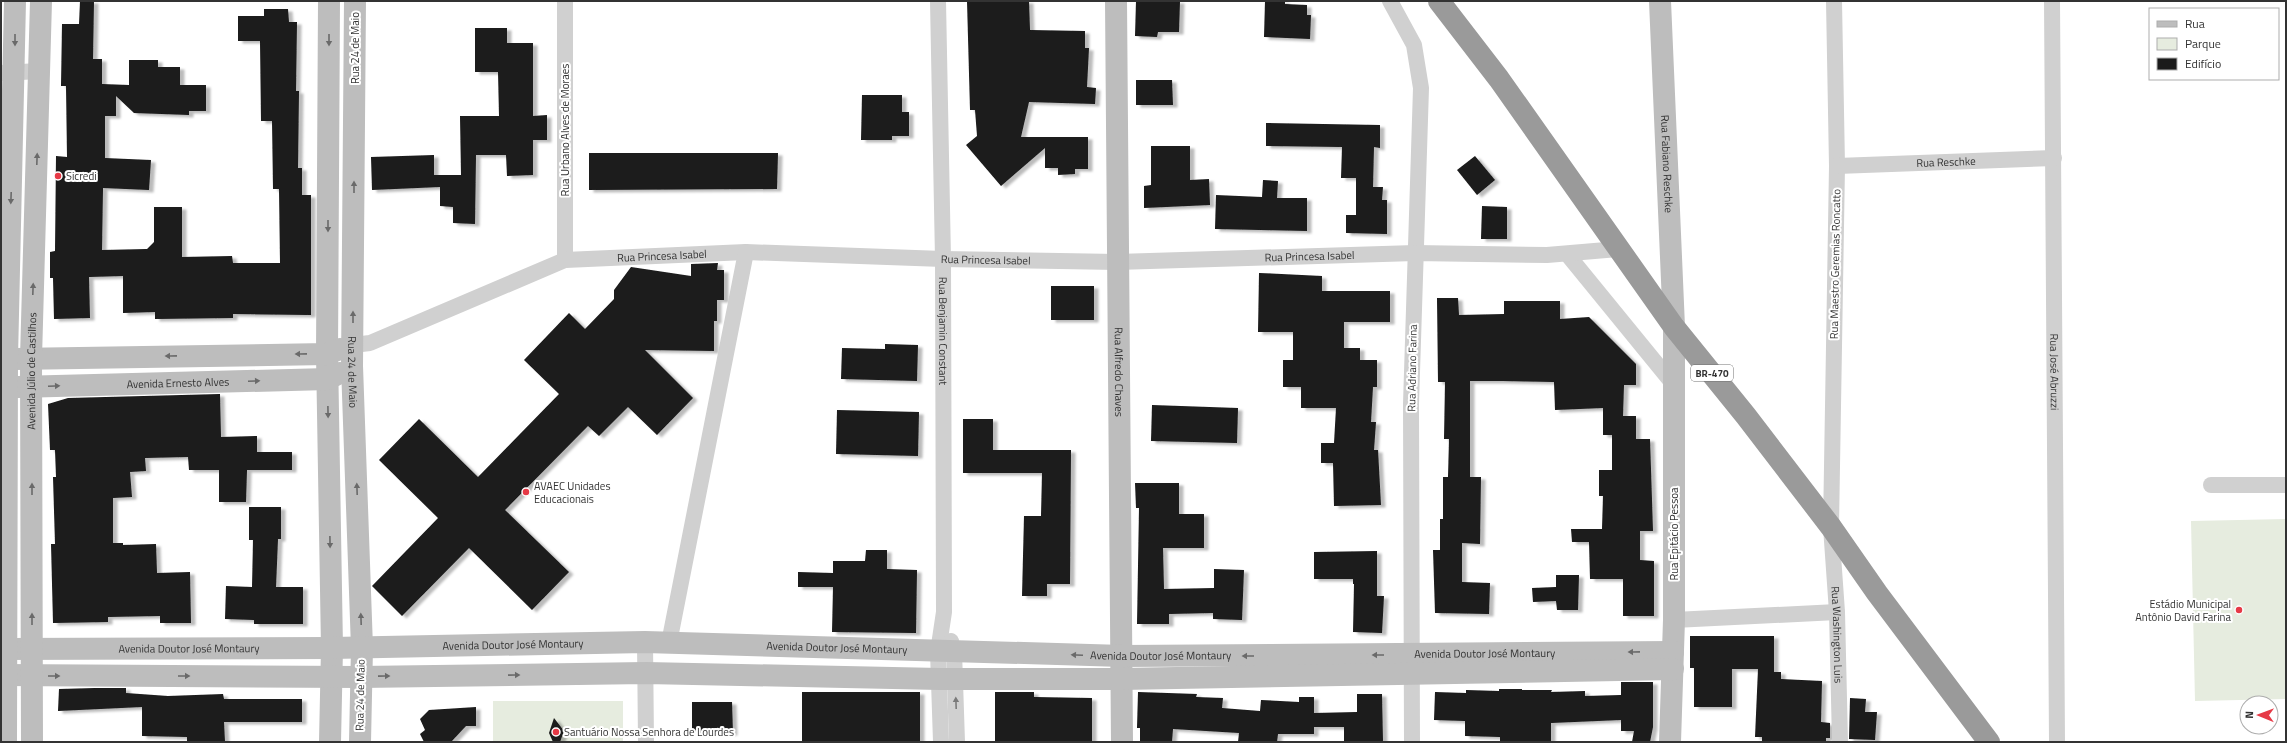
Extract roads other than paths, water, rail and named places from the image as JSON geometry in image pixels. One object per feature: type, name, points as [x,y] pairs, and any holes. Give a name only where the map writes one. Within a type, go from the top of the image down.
[{"type":"highway","name":"BR-470","points":[[1439,1],[1499,80],[1674,327],[1746,416],[1831,527],[1878,593],[1989,742]]},
{"type":"street","points":[[6,742],[4,675],[4,359],[8,73],[15,1]]},
{"type":"street","name":"Avenida Júlio de Castilhos","points":[[32,742],[32,387],[30,358],[41,1]]},
{"type":"street","points":[[329,1],[327,354],[332,648],[330,676],[330,742]]},
{"type":"street","name":"Rua 24 de Maio","points":[[355,1],[362,648],[360,677],[360,742]]},
{"type":"street","name":"Rua Urbano Alves de Moraes","points":[[565,1],[565,260]]},
{"type":"street","name":"Rua Benjamin Constant","points":[[938,1],[943,259],[944,612],[947,679],[942,742]]},
{"type":"street","name":"Rua Alfredo Chaves","points":[[1116,1],[1122,742]]},
{"type":"street","name":"Rua Adriano Farina","points":[[1390,1],[1414,45],[1421,88],[1414,253],[1411,404],[1412,742]]},
{"type":"street","name":"Rua Fabiano Reschke","points":[[1660,1],[1674,327]]},
{"type":"street","name":"Rua Maestro Geremias Roncatto","points":[[1831,527],[1837,166],[1834,1]]},
{"type":"street","name":"Rua José Abruzzi","points":[[2052,1],[2057,742]]},
{"type":"street","points":[[8,73],[40,71]]},
{"type":"street","name":"Rua Reschke","points":[[1837,166],[2054,158]]},
{"type":"street","name":"Rua Princesa Isabel","points":[[358,352],[565,260],[746,252],[943,259],[1117,262],[1414,253],[1547,255],[1618,249]]},
{"type":"street","points":[[669,643],[746,252]]},
{"type":"street","points":[[1567,254],[1674,385]]},
{"type":"street","name":"Rua Epitácio Pessoa","points":[[1670,742],[1674,620],[1674,327]]},
{"type":"street","points":[[4,359],[327,354],[358,352]]},
{"type":"street","name":"Avenida Ernesto Alves","points":[[4,387],[328,379],[358,352]]},
{"type":"street","points":[[2212,485],[2286,485]]},
{"type":"street","name":"Rua Washington Luis","points":[[1831,527],[1837,612],[1840,742]]},
{"type":"street","points":[[1674,620],[1837,612]]},
{"type":"street","points":[[646,642],[646,742]]},
{"type":"street","name":"Avenida Doutor José Montaury","points":[[4,649],[362,648],[646,642],[1412,665]]},
{"type":"street","name":"Avenida Doutor José Montaury","points":[[4,675],[360,677],[646,673],[947,679],[1122,680],[1412,665],[1673,661]]},
{"type":"street","name":"Rua Benjamin Constant","points":[[947,679],[957,742]]},
{"type":"place","name":"Sicredi","points":[[58,176]]},
{"type":"place","name":"AVAEC Unidades Educacionais","points":[[526,492]]},
{"type":"place","name":"Estádio Municipal Antônio David Farina","points":[[2239,610]]},
{"type":"place","name":"Santuário Nossa Senhora de Lourdes","points":[[556,732]]}]
